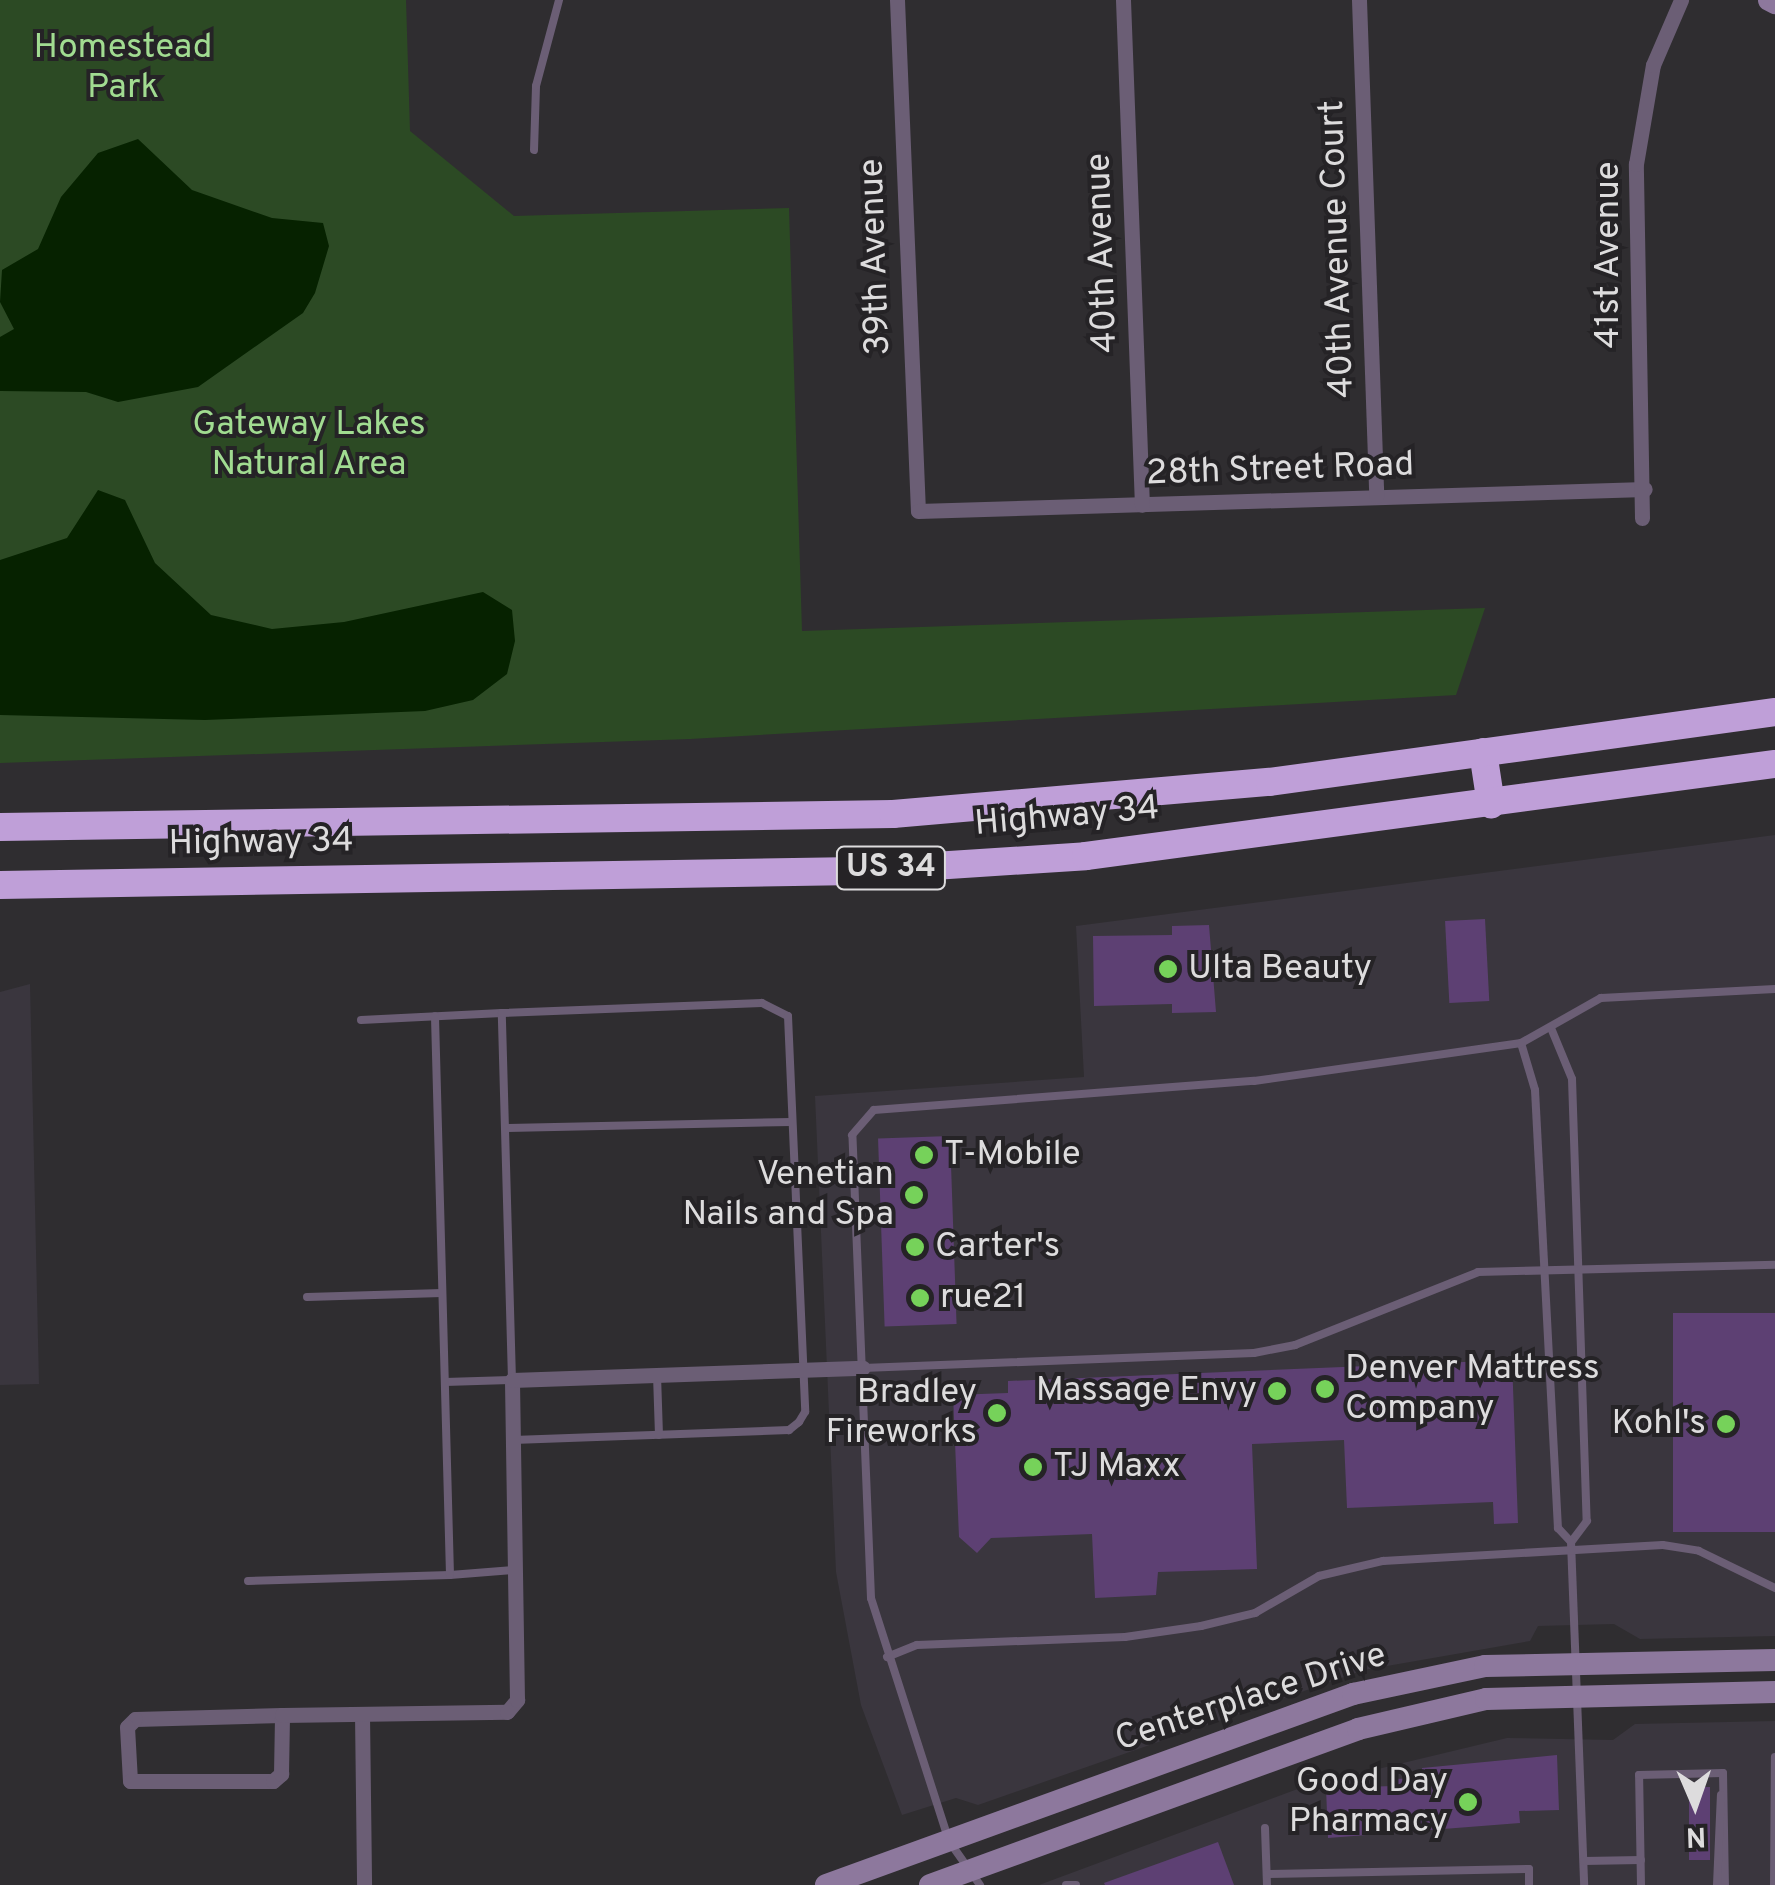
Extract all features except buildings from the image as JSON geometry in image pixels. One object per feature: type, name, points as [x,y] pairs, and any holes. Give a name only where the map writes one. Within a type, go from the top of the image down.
[{"type":"highway","name":"Highway 34","points":[[0,828],[893,814],[1270,782],[1775,712]]},
{"type":"highway","points":[[1484,752],[1491,804]]},
{"type":"highway","name":"Highway 34","points":[[0,885],[876,870],[1086,856],[1775,764]]},
{"type":"street","name":"39th Avenue","points":[[897,0],[918,511]]},
{"type":"street","name":"40th Avenue","points":[[1123,0],[1142,504]]},
{"type":"street","name":"40th Avenue Court","points":[[1359,0],[1376,496]]},
{"type":"street","name":"41st Avenue","points":[[1642,518],[1645,488],[1636,164],[1653,65],[1681,0]]},
{"type":"street","name":"28th Street Road","points":[[918,511],[1645,488]]},
{"type":"street","points":[[282,1715],[281,1774],[273,1780],[130,1782],[127,1726],[135,1718],[282,1715],[507,1712],[517,1700],[512,1380],[863,1368]]},
{"type":"street","name":"Centerplace Drive","points":[[826,1885],[1353,1694],[1485,1666],[1775,1660]]},
{"type":"street","name":"Centerplace Drive","points":[[930,1885],[977,1878],[1358,1729],[1486,1699],[1775,1692]]},
{"type":"street","points":[[362,1714],[364,1885]]},
{"type":"lane","points":[[534,150],[536,86],[559,0]]},
{"type":"lane","points":[[977,1878],[949,1841],[887,1658],[871,1598],[852,1134],[874,1110],[1254,1081],[1522,1043],[1601,998],[1775,989]]},
{"type":"lane","points":[[361,1020],[762,1003],[788,1016],[805,1412],[789,1430],[513,1440]]},
{"type":"lane","points":[[445,1382],[512,1380],[502,1012]]},
{"type":"lane","points":[[436,1016],[450,1575]]},
{"type":"lane","points":[[1551,1028],[1572,1079],[1587,1521],[1571,1547]]},
{"type":"lane","points":[[1522,1043],[1535,1090],[1558,1528],[1571,1547],[1580,1694],[1584,1885]]},
{"type":"lane","points":[[505,1128],[791,1122]]},
{"type":"lane","points":[[863,1368],[1254,1353],[1295,1345],[1440,1283],[1478,1272],[1775,1265]]},
{"type":"lane","points":[[307,1297],[442,1293]]},
{"type":"lane","points":[[657,1375],[659,1434]]},
{"type":"lane","points":[[887,1658],[918,1646],[1125,1637],[1202,1626],[1255,1612],[1319,1576],[1383,1561],[1571,1547],[1664,1546],[1700,1551],[1775,1588]]},
{"type":"lane","points":[[248,1581],[513,1570]]},
{"type":"lane","points":[[1774,1885],[1775,1757]]},
{"type":"lane","points":[[1641,1885],[1639,1774],[1723,1773],[1725,1885]]},
{"type":"lane","points":[[1717,1885],[1717,1805],[1723,1790]]},
{"type":"lane","points":[[1266,1828],[1267,1885]]},
{"type":"lane","points":[[1584,1861],[1641,1860]]},
{"type":"lane","points":[[1267,1874],[1529,1869],[1530,1885]]},
{"type":"lane","points":[[1066,1885],[1076,1885]]},
{"type":"shaded area","points":[[138,139],[192,190],[272,218],[323,223],[329,246],[315,293],[303,313],[198,387],[118,402],[86,392],[0,391],[0,337],[14,329],[0,302],[2,270],[38,249],[61,197],[98,153]]},
{"type":"shaded area","points":[[98,490],[125,500],[155,563],[211,615],[272,629],[344,622],[483,592],[512,610],[515,641],[507,674],[473,700],[425,711],[205,720],[0,715],[0,560],[67,538]]},
{"type":"shaded area","points":[[1775,835],[1775,1636],[1640,1639],[1614,1624],[1538,1626],[1530,1641],[1364,1670],[978,1805],[956,1798],[902,1815],[861,1705],[836,1572],[815,1096],[1084,1077],[1076,926]]},
{"type":"shaded area","points":[[30,984],[39,1384],[0,1385],[0,992]]},
{"type":"shaded area","points":[[1775,1721],[1775,1885],[1039,1885],[1303,1787],[1507,1738],[1613,1740],[1635,1724]]},
{"type":"green space","name":"Gateway Lakes Natural Area","points":[[0,0],[406,0],[410,131],[514,216],[789,208],[802,631],[1485,608],[1456,695],[690,739],[0,763]]},
{"type":"place","name":"Ulta Beauty","points":[[1168,969]]},
{"type":"place","name":"T-Mobile","points":[[924,1155]]},
{"type":"place","name":"Venetian Nails and Spa","points":[[914,1195]]},
{"type":"place","name":"Carter's","points":[[915,1247]]},
{"type":"place","name":"rue21","points":[[920,1298]]},
{"type":"place","name":"Denver Mattress Company","points":[[1325,1389]]},
{"type":"place","name":"Massage Envy","points":[[1277,1391]]},
{"type":"place","name":"Bradley Fireworks","points":[[997,1413]]},
{"type":"place","name":"Kohl's","points":[[1726,1424]]},
{"type":"place","name":"TJ Maxx","points":[[1033,1467]]},
{"type":"place","name":"Good Day Pharmacy","points":[[1468,1802]]},
{"type":"park label","name":"Homestead Park","points":[[123,68]]}]
